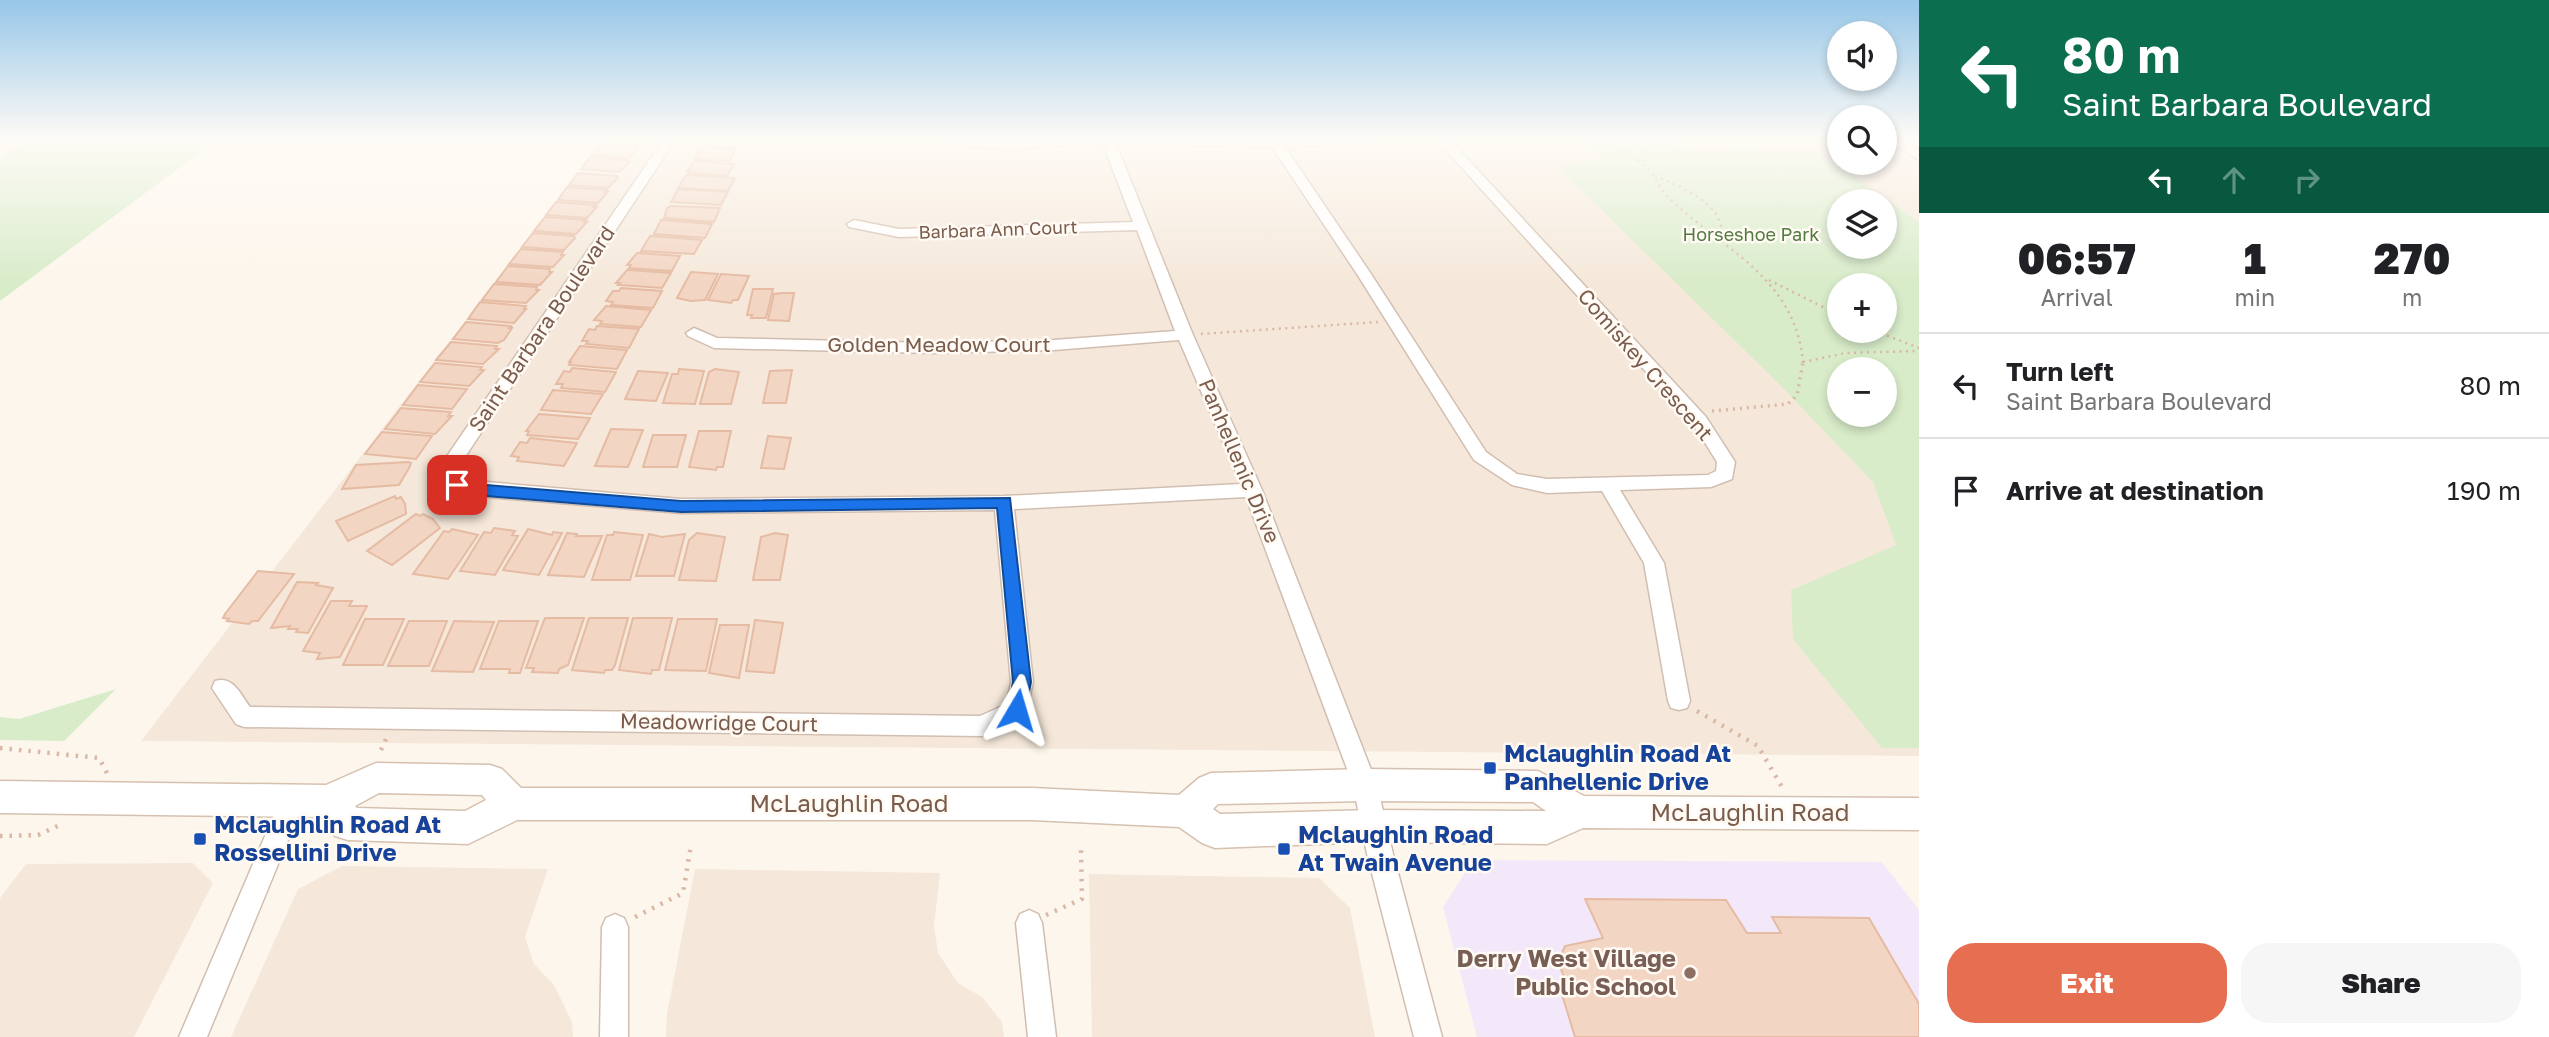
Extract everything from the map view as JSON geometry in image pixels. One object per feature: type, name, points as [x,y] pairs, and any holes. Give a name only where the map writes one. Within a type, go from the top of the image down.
[{"type":"street","name":"Saint Barbara Boulevard","points":[[637,187],[448,469],[457,485],[474,489],[681,506],[1004,502],[1253,490]]},
{"type":"street","name":"Panhellenic Drive","points":[[1127,187],[1185,335],[1253,490],[1365,785],[1373,826],[1428,1037]]},
{"type":"street","name":"Comiskey Crescent","points":[[1304,187],[1480,456],[1512,479],[1547,486],[1711,481],[1725,474],[1726,462],[1692,412],[1486,187]]},
{"type":"street","name":"Barbara Ann Court","points":[[855,224],[899,233],[1142,226]]},
{"type":"street","name":"Golden Meadow Court","points":[[694,332],[714,344],[931,348],[1054,345],[1185,335]]},
{"type":"street","points":[[1607,484],[1654,563],[1679,701]]},
{"type":"street","name":"Meadowridge Court","points":[[223,688],[244,717],[982,726],[1017,710],[1022,682],[1004,502]]},
{"type":"street","points":[[0,797],[329,801],[376,778],[490,780],[513,804]]},
{"type":"street","points":[[1185,811],[1211,789],[1365,785],[1538,787],[1580,812]]},
{"type":"street","points":[[193,1037],[292,801]]},
{"type":"street","name":"McLaughlin Road","points":[[329,801],[348,824],[468,828],[513,804],[1032,804],[1185,811],[1215,831],[1373,826],[1547,828],[1580,812],[1919,814]]},
{"type":"street","points":[[1029,923],[1042,1037]]},
{"type":"street","points":[[614,1037],[615,927]]},
{"type":"path","points":[[1661,187],[1665,194],[1767,279],[1788,308],[1801,340],[1803,363],[1797,395],[1788,404],[1692,412]]},
{"type":"path","points":[[1682,187],[1702,200],[1721,222],[1724,232],[1722,239]]},
{"type":"path","points":[[1767,279],[1827,309]]},
{"type":"path","points":[[1185,335],[1394,321]]},
{"type":"path","points":[[1897,340],[1919,350]]},
{"type":"path","points":[[1803,363],[1825,355],[1919,350]]},
{"type":"path","points":[[1679,701],[1758,746],[1797,813]]},
{"type":"path","points":[[0,748],[99,758]]},
{"type":"path","points":[[0,835],[38,835]]},
{"type":"path","points":[[615,927],[683,893],[691,845]]},
{"type":"path","points":[[1029,923],[1082,899],[1081,849]]},
{"type":"shaded area","points":[[569,187],[1919,187],[1919,756],[141,741]]},
{"type":"shaded area","name":"Derry West Village Public School","points":[[1473,860],[1882,862],[1919,910],[1919,1037],[1477,1037],[1443,907]]},
{"type":"shaded area","points":[[193,863],[213,883],[134,1037],[0,1037],[0,898],[26,864]]},
{"type":"shaded area","points":[[342,866],[548,869],[525,937],[534,964],[554,985],[572,1022],[573,1037],[231,1037],[298,889]]},
{"type":"shaded area","points":[[695,869],[940,873],[934,926],[938,953],[958,983],[982,997],[1002,1022],[1004,1037],[666,1037],[667,1014]]},
{"type":"shaded area","points":[[1089,874],[1319,878],[1350,908],[1375,1037],[1092,1037]]},
{"type":"green space","points":[[0,187],[153,187],[0,301]]},
{"type":"green space","name":"Horseshoe Park","points":[[1579,187],[1870,187],[1872,189],[1827,189],[1827,259],[1897,259],[1897,206],[1919,222],[1919,748],[1882,748],[1793,639],[1791,590],[1896,545],[1873,482],[1782,387]]},
{"type":"green space","points":[[116,689],[64,741],[0,740],[0,717],[19,719]]},
{"type":"building","points":[[567,187],[608,192],[598,203],[558,200]]},
{"type":"building","points":[[678,187],[730,187],[728,191]]},
{"type":"building","points":[[678,189],[728,192],[721,205],[671,202]]},
{"type":"building","points":[[556,202],[597,207],[587,218],[546,215]]},
{"type":"building","points":[[667,208],[720,208],[714,222],[664,218]]},
{"type":"building","points":[[545,217],[587,222],[576,234],[534,231]]},
{"type":"building","points":[[661,220],[712,224],[705,238],[654,234]]},
{"type":"building","points":[[533,233],[575,238],[564,250],[522,247]]},
{"type":"building","points":[[650,236],[702,240],[694,254],[641,251]]},
{"type":"building","points":[[521,249],[563,252],[561,255],[564,255],[553,267],[509,264]]},
{"type":"building","points":[[637,253],[680,256],[672,271],[629,268],[631,265],[627,265]]},
{"type":"building","points":[[508,266],[550,269],[549,272],[552,272],[540,285],[496,282]]},
{"type":"building","points":[[627,270],[671,273],[662,288],[618,285],[620,283],[616,283]]},
{"type":"building","points":[[691,272],[718,274],[705,300],[677,298]]},
{"type":"building","points":[[721,274],[749,276],[738,300],[731,303],[708,300]]},
{"type":"building","points":[[494,284],[537,287],[536,290],[539,290],[526,303],[482,300]]},
{"type":"building","points":[[621,288],[662,291],[653,308],[611,305],[613,302],[606,301],[613,291],[619,291]]},
{"type":"building","points":[[753,289],[773,289],[766,318],[751,318],[752,315],[747,315]]},
{"type":"building","points":[[794,293],[789,321],[768,320],[774,294]]},
{"type":"building","points":[[480,302],[526,306],[526,309],[514,323],[468,319]]},
{"type":"building","points":[[606,306],[651,310],[641,327],[600,324],[602,321],[594,320]]},
{"type":"building","points":[[466,322],[512,328],[504,340],[498,343],[453,339]]},
{"type":"building","points":[[597,326],[639,329],[629,348],[586,344],[588,341],[582,341],[589,329],[595,330]]},
{"type":"building","points":[[451,342],[497,346],[495,349],[499,349],[483,364],[436,360]]},
{"type":"building","points":[[580,346],[627,350],[617,369],[569,365]]},
{"type":"building","points":[[435,363],[482,367],[480,370],[484,370],[469,386],[420,382]]},
{"type":"building","points":[[572,368],[616,372],[605,392],[561,388],[563,384],[556,384],[564,371],[570,372]]},
{"type":"building","points":[[679,369],[704,371],[695,404],[663,403],[672,374],[678,374]]},
{"type":"building","points":[[715,369],[739,372],[731,404],[700,404],[709,372]]},
{"type":"building","points":[[792,370],[786,403],[763,403],[770,371]]},
{"type":"building","points":[[638,371],[668,373],[656,401],[625,399]]},
{"type":"building","points":[[418,385],[467,389],[452,409],[403,405]]},
{"type":"building","points":[[553,390],[603,394],[591,414],[541,410]]},
{"type":"building","points":[[401,408],[451,412],[448,416],[452,416],[435,434],[385,429]]},
{"type":"building","points":[[539,414],[590,418],[578,439],[527,435],[529,431],[526,431]]},
{"type":"building","points":[[611,429],[643,430],[628,467],[595,466]]},
{"type":"building","points":[[699,431],[731,431],[723,467],[717,467],[716,470],[689,467]]},
{"type":"building","points":[[382,432],[432,436],[416,459],[365,454]]},
{"type":"building","points":[[653,435],[686,435],[677,467],[643,467]]},
{"type":"building","points":[[768,436],[791,438],[784,469],[761,468]]},
{"type":"building","points":[[530,438],[577,443],[564,466],[517,461],[519,457],[511,456],[520,442],[527,443]]},
{"type":"building","points":[[411,463],[399,485],[342,489],[356,465]]},
{"type":"building","points":[[395,496],[396,499],[401,497],[406,514],[348,541],[336,521]]},
{"type":"building","points":[[416,514],[433,519],[440,528],[392,565],[367,551]]},
{"type":"building","points":[[494,528],[515,531],[512,535],[518,536],[495,575],[460,571],[484,532],[491,533]]},
{"type":"building","points":[[452,529],[478,535],[448,579],[413,574],[444,531],[449,532]]},
{"type":"building","points":[[528,529],[552,535],[553,532],[562,533],[539,575],[503,570]]},
{"type":"building","points":[[614,532],[643,535],[630,580],[592,580],[607,535],[613,535]]},
{"type":"building","points":[[567,533],[577,534],[576,536],[602,536],[584,577],[548,575]]},
{"type":"building","points":[[697,533],[725,537],[716,581],[679,580],[689,540]]},
{"type":"building","points":[[775,533],[788,535],[780,580],[753,580],[761,537]]},
{"type":"building","points":[[649,534],[662,537],[685,534],[674,576],[636,576]]},
{"type":"building","points":[[258,571],[294,574],[258,621],[249,624],[227,621],[229,619],[223,618],[225,614]]},
{"type":"building","points":[[297,582],[318,583],[316,585],[333,588],[308,633],[288,629],[290,626],[271,628]]},
{"type":"building","points":[[331,601],[352,601],[349,606],[367,606],[340,657],[317,659],[320,653],[303,651]]},
{"type":"building","points":[[545,618],[584,618],[568,665],[559,669],[558,673],[532,672],[534,668],[526,668]]},
{"type":"building","points":[[589,618],[628,618],[615,665],[612,670],[605,670],[604,673],[572,670]]},
{"type":"building","points":[[633,618],[672,618],[659,670],[652,670],[651,674],[619,670]]},
{"type":"building","points":[[365,619],[404,619],[383,665],[343,665]]},
{"type":"building","points":[[678,619],[717,619],[706,671],[665,670]]},
{"type":"building","points":[[755,620],[783,623],[774,673],[746,671]]},
{"type":"building","points":[[409,621],[447,621],[429,666],[388,666]]},
{"type":"building","points":[[454,621],[494,622],[473,672],[432,671]]},
{"type":"building","points":[[499,621],[538,621],[520,673],[509,673],[510,669],[480,669]]},
{"type":"building","points":[[720,625],[749,625],[739,678],[709,673]]},
{"type":"building","points":[[1585,899],[1726,900],[1747,933],[1781,933],[1772,917],[1869,918],[1919,1004],[1919,1037],[1575,1037],[1560,988],[1568,986],[1558,962],[1565,946],[1603,938]]},
{"type":"place","name":"Mclaughlin Road At Panhellenic Drive","points":[[1490,768]]},
{"type":"place","name":"Mclaughlin Road At Rossellini Drive","points":[[200,839]]},
{"type":"place","name":"Mclaughlin Road At Twain Avenue","points":[[1284,849]]},
{"type":"place","name":"Derry West Village Public School","points":[[1690,973]]},
{"type":"route","points":[[457,485],[474,489],[681,506],[1004,502],[1022,682],[1017,710]]}]
